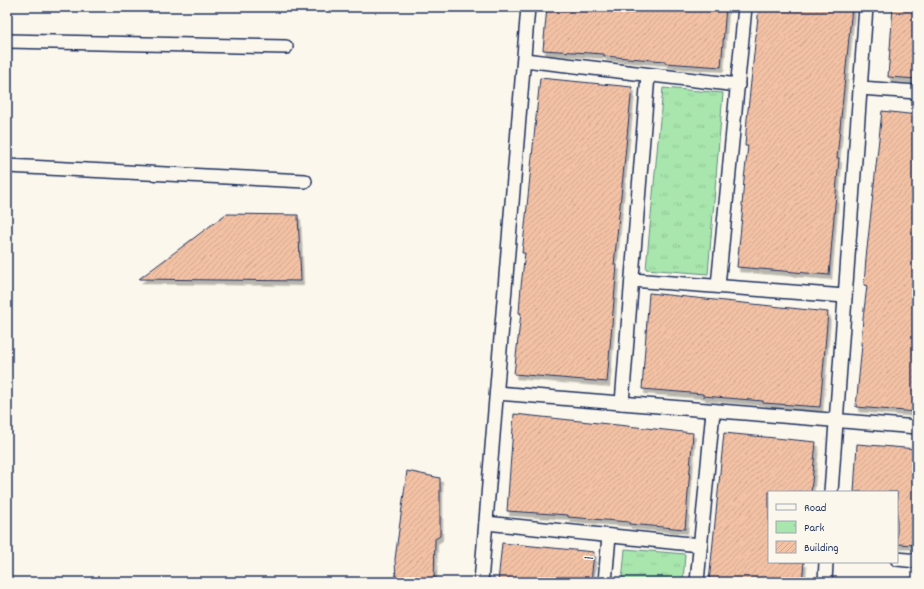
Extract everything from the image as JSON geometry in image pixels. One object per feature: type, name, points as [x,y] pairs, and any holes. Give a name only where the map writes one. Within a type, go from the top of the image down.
[{"type":"street","points":[[481,582],[528,7]]},
{"type":"street","points":[[718,286],[745,7]]},
{"type":"street","points":[[831,491],[866,7]]},
{"type":"street","points":[[7,42],[286,47]]},
{"type":"street","points":[[524,60],[738,85]]},
{"type":"street","points":[[622,403],[648,75]]},
{"type":"street","points":[[860,88],[917,92]]},
{"type":"street","points":[[7,166],[305,181]]},
{"type":"street","points":[[632,280],[845,296]]},
{"type":"street","points":[[497,393],[917,427]]},
{"type":"street","points":[[697,582],[713,411]]},
{"type":"street","points":[[486,523],[700,545]]},
{"type":"street","name":"1","points":[[605,582],[609,536]]},
{"type":"street","points":[[898,559],[917,561]]},
{"type":"street","points":[[825,582],[826,563]]},
{"type":"green space","points":[[663,88],[723,93],[708,274],[646,269]]},
{"type":"green space","points":[[625,549],[685,554],[683,582],[622,582]]},
{"type":"building","points":[[547,7],[726,7],[721,67],[665,63],[665,61],[604,56],[604,54],[543,50]]},
{"type":"building","points":[[759,7],[852,7],[837,158],[839,158],[829,275],[737,267],[748,146],[745,146],[747,119]]},
{"type":"building","points":[[893,7],[917,7],[917,79],[888,77]]},
{"type":"building","points":[[540,78],[632,87],[614,265],[617,265],[607,382],[514,374],[521,313],[519,313],[525,253],[522,253]]},
{"type":"building","points":[[882,111],[917,115],[917,412],[856,407],[867,286],[864,285],[866,258]]},
{"type":"building","points":[[226,214],[298,215],[301,281],[139,279]]},
{"type":"building","points":[[649,293],[828,312],[820,407],[763,403],[763,401],[703,396],[703,394],[642,389]]},
{"type":"building","points":[[514,414],[693,433],[685,529],[629,524],[629,522],[568,517],[568,515],[507,511]]},
{"type":"building","points":[[724,433],[816,442],[811,491],[768,491],[768,563],[804,563],[802,582],[709,582]]},
{"type":"building","points":[[857,444],[917,449],[917,545],[898,544],[898,491],[854,491]]},
{"type":"building","points":[[407,471],[440,478],[440,536],[435,539],[434,582],[396,582],[395,559]]},
{"type":"building","points":[[502,543],[594,552],[591,582],[498,582]]}]
